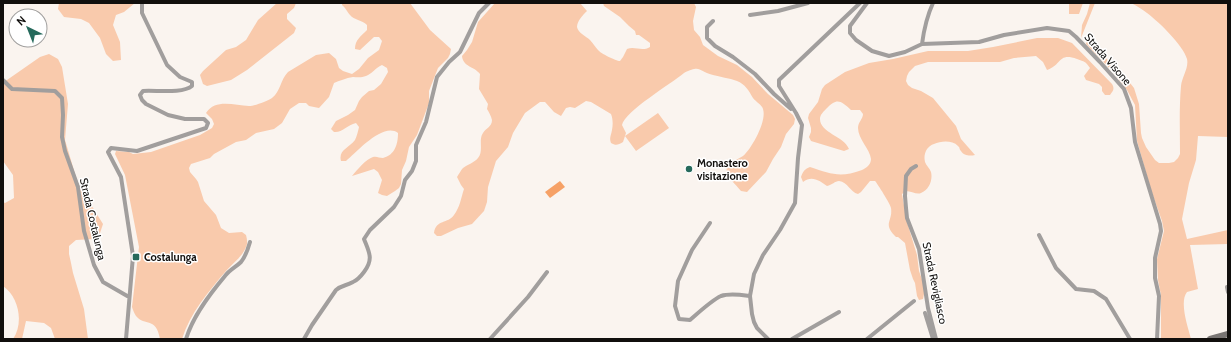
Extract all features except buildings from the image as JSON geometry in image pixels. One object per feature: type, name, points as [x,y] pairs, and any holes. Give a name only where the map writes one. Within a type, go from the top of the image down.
[{"type":"street","points":[[126,339],[133,256],[121,177],[108,152],[111,148],[137,151],[206,128],[208,123],[204,119],[185,119],[168,115],[146,104],[142,100],[140,95],[143,91],[188,89],[192,86],[192,82],[180,77],[167,66],[142,13],[142,3]]},
{"type":"street","points":[[304,339],[336,290],[341,286],[351,284],[359,279],[368,267],[370,256],[364,239],[370,230],[394,207],[401,196],[405,180],[412,171],[416,161],[416,145],[426,122],[437,77],[449,62],[460,52],[479,13],[489,3]]},
{"type":"street","points":[[750,15],[778,11],[808,3]]},
{"type":"street","points":[[768,339],[757,328],[754,322],[750,296],[754,274],[757,267],[795,203],[802,125],[779,86],[779,80],[860,3]]},
{"type":"street","name":"Strada Visone","points":[[867,3],[850,26],[850,33],[856,40],[872,51],[889,56],[905,52],[922,44],[979,42],[1004,35],[1048,28],[1069,31],[1124,89],[1131,108],[1135,142],[1161,231],[1155,258],[1155,278],[1159,296],[1157,339]]},
{"type":"street","points":[[922,44],[923,31],[928,12],[933,3]]},
{"type":"street","points":[[712,21],[707,28],[707,38],[715,46],[733,57],[755,74],[774,94],[796,113]]},
{"type":"street","name":"Strada Costalunga","points":[[3,80],[12,89],[55,92],[62,98],[62,137],[65,151],[78,188],[84,231],[94,265],[103,282],[129,297]]},
{"type":"street","name":"Strada Revigliasco","points":[[916,166],[910,169],[906,176],[906,208],[919,249],[928,308],[936,339]]},
{"type":"street","points":[[710,223],[692,250],[678,281],[676,306],[679,319],[690,320],[706,306],[722,296],[750,296]]},
{"type":"street","points":[[1039,235],[1056,268],[1076,289],[1094,291],[1106,300],[1130,339]]},
{"type":"street","points":[[186,339],[189,328],[196,315],[226,275],[248,252],[250,242]]},
{"type":"street","points":[[490,339],[528,297],[547,272]]},
{"type":"street","points":[[1227,287],[1228,292]]},
{"type":"street","points":[[867,339],[914,301]]},
{"type":"street","points":[[792,339],[839,312]]},
{"type":"street","name":"Strada Revigliasco","points":[[925,313],[933,339]]},
{"type":"street","points":[[1210,339],[1228,334]]},
{"type":"shaded area","points":[[59,3],[135,3],[124,12],[116,15],[113,25],[120,42],[121,60],[113,61],[106,54],[100,38],[89,23],[81,19],[64,17],[58,9]]},
{"type":"shaded area","points":[[277,3],[296,3],[294,8],[287,14],[287,19],[296,28],[294,33],[247,70],[231,80],[207,86],[203,84],[200,75],[203,71],[226,50],[236,47],[246,40],[258,20]]},
{"type":"shaded area","points":[[342,3],[410,3],[430,30],[451,49],[448,58],[438,68],[429,91],[429,103],[417,135],[409,147],[406,161],[402,170],[401,184],[399,188],[387,196],[378,193],[382,180],[378,172],[374,169],[352,176],[370,158],[387,157],[393,152],[398,133],[385,131],[363,145],[346,161],[341,161],[341,154],[355,140],[359,127],[356,123],[337,132],[334,132],[331,129],[336,121],[355,110],[362,97],[381,84],[388,72],[387,68],[382,65],[366,76],[350,77],[334,83],[329,97],[319,108],[309,106],[306,103],[299,103],[290,109],[282,123],[274,129],[256,133],[246,140],[236,142],[214,154],[210,158],[191,164],[189,168],[190,172],[198,182],[204,201],[216,215],[221,228],[229,233],[242,232],[246,235],[247,244],[242,254],[213,286],[195,311],[185,329],[182,339],[160,339],[156,327],[139,319],[135,315],[132,307],[139,247],[125,175],[115,154],[116,151],[129,152],[133,154],[151,152],[200,135],[212,128],[214,124],[212,119],[206,113],[210,108],[220,104],[252,106],[272,98],[288,72],[316,55],[329,53],[336,59],[339,68],[352,74],[359,69],[368,58],[379,50],[382,41],[379,37],[374,37],[360,50],[355,49],[357,41],[367,30],[367,25],[352,17]]},
{"type":"shaded area","points":[[495,3],[580,3],[587,11],[580,18],[578,23],[577,27],[579,31],[590,40],[599,51],[620,61],[627,49],[647,48],[650,47],[650,43],[639,35],[636,35],[635,31],[620,17],[604,6],[603,3],[694,3],[696,7],[693,21],[694,30],[700,37],[703,45],[718,56],[737,65],[752,77],[768,94],[793,115],[795,119],[794,124],[786,134],[781,147],[766,172],[747,192],[741,191],[731,179],[726,169],[727,165],[747,152],[758,134],[764,114],[761,106],[740,82],[708,74],[697,69],[684,73],[640,105],[625,119],[622,125],[626,133],[623,142],[617,145],[611,143],[610,141],[613,124],[611,114],[591,102],[586,101],[575,108],[566,108],[561,116],[554,112],[545,102],[540,102],[525,113],[513,133],[508,147],[496,161],[488,187],[487,202],[484,211],[472,224],[458,228],[441,236],[437,236],[434,233],[437,226],[452,218],[460,202],[464,189],[457,177],[463,168],[475,161],[480,155],[482,136],[484,131],[492,122],[487,109],[488,104],[479,89],[480,74],[464,62],[462,56],[472,42],[478,22]]},
{"type":"shaded area","points":[[1069,3],[1083,3],[1079,14],[1069,14]]},
{"type":"shaded area","points":[[1090,3],[1095,3],[1081,38],[1082,25]]},
{"type":"shaded area","points":[[1131,3],[1228,3],[1228,137],[1198,136],[1196,160],[1189,183],[1182,219],[1187,239],[1228,230],[1228,244],[1190,245],[1198,289],[1187,292],[1184,302],[1185,315],[1191,339],[1161,339],[1161,295],[1158,280],[1157,259],[1164,231],[1137,141],[1135,105],[1127,90],[1113,72],[1086,44],[1087,40],[1100,50],[1115,70],[1123,74],[1134,88],[1139,104],[1142,138],[1155,160],[1159,163],[1174,162],[1180,154],[1181,86],[1187,66],[1187,59],[1181,47],[1164,28],[1152,17]]},
{"type":"shaded area","points":[[1037,38],[1058,38],[1072,43],[1112,84],[1113,90],[1110,95],[1105,95],[1099,84],[1086,80],[1084,76],[1090,68],[1086,63],[1071,57],[1063,58],[1052,68],[1047,70],[1043,62],[1036,56],[1014,58],[1000,62],[928,62],[915,66],[907,76],[906,81],[908,85],[933,98],[956,126],[961,139],[975,155],[965,155],[956,144],[950,142],[940,142],[932,145],[925,153],[925,162],[931,175],[931,181],[928,187],[924,192],[916,193],[906,191],[902,194],[907,222],[924,285],[923,299],[919,300],[910,270],[905,243],[896,237],[890,229],[889,222],[891,208],[875,181],[870,181],[858,194],[847,185],[839,181],[827,186],[813,179],[803,182],[801,177],[804,170],[810,167],[830,173],[848,174],[862,170],[868,166],[871,161],[869,151],[860,136],[858,128],[863,114],[860,110],[851,110],[841,102],[836,102],[830,105],[821,115],[821,124],[824,128],[842,141],[849,149],[844,151],[811,141],[809,137],[811,128],[808,118],[809,114],[818,102],[822,89],[825,85],[845,72],[869,63],[928,51],[968,51]]},
{"type":"shaded area","points":[[49,54],[58,59],[62,67],[68,104],[65,140],[78,184],[103,224],[100,233],[94,239],[76,240],[69,246],[73,273],[84,309],[88,339],[55,339],[51,328],[44,323],[26,321],[22,339],[13,339],[18,326],[18,311],[13,297],[3,286],[3,202],[5,203],[14,198],[13,175],[3,161],[3,82],[40,57]]},
{"type":"shaded area","points":[[658,113],[669,128],[636,151],[625,136]]},
{"type":"shaded area","points":[[560,181],[565,187],[550,198],[545,192]]},
{"type":"place","name":"Monastero visitazione","points":[[689,169]]},
{"type":"place","name":"Costalunga","points":[[136,257]]}]
